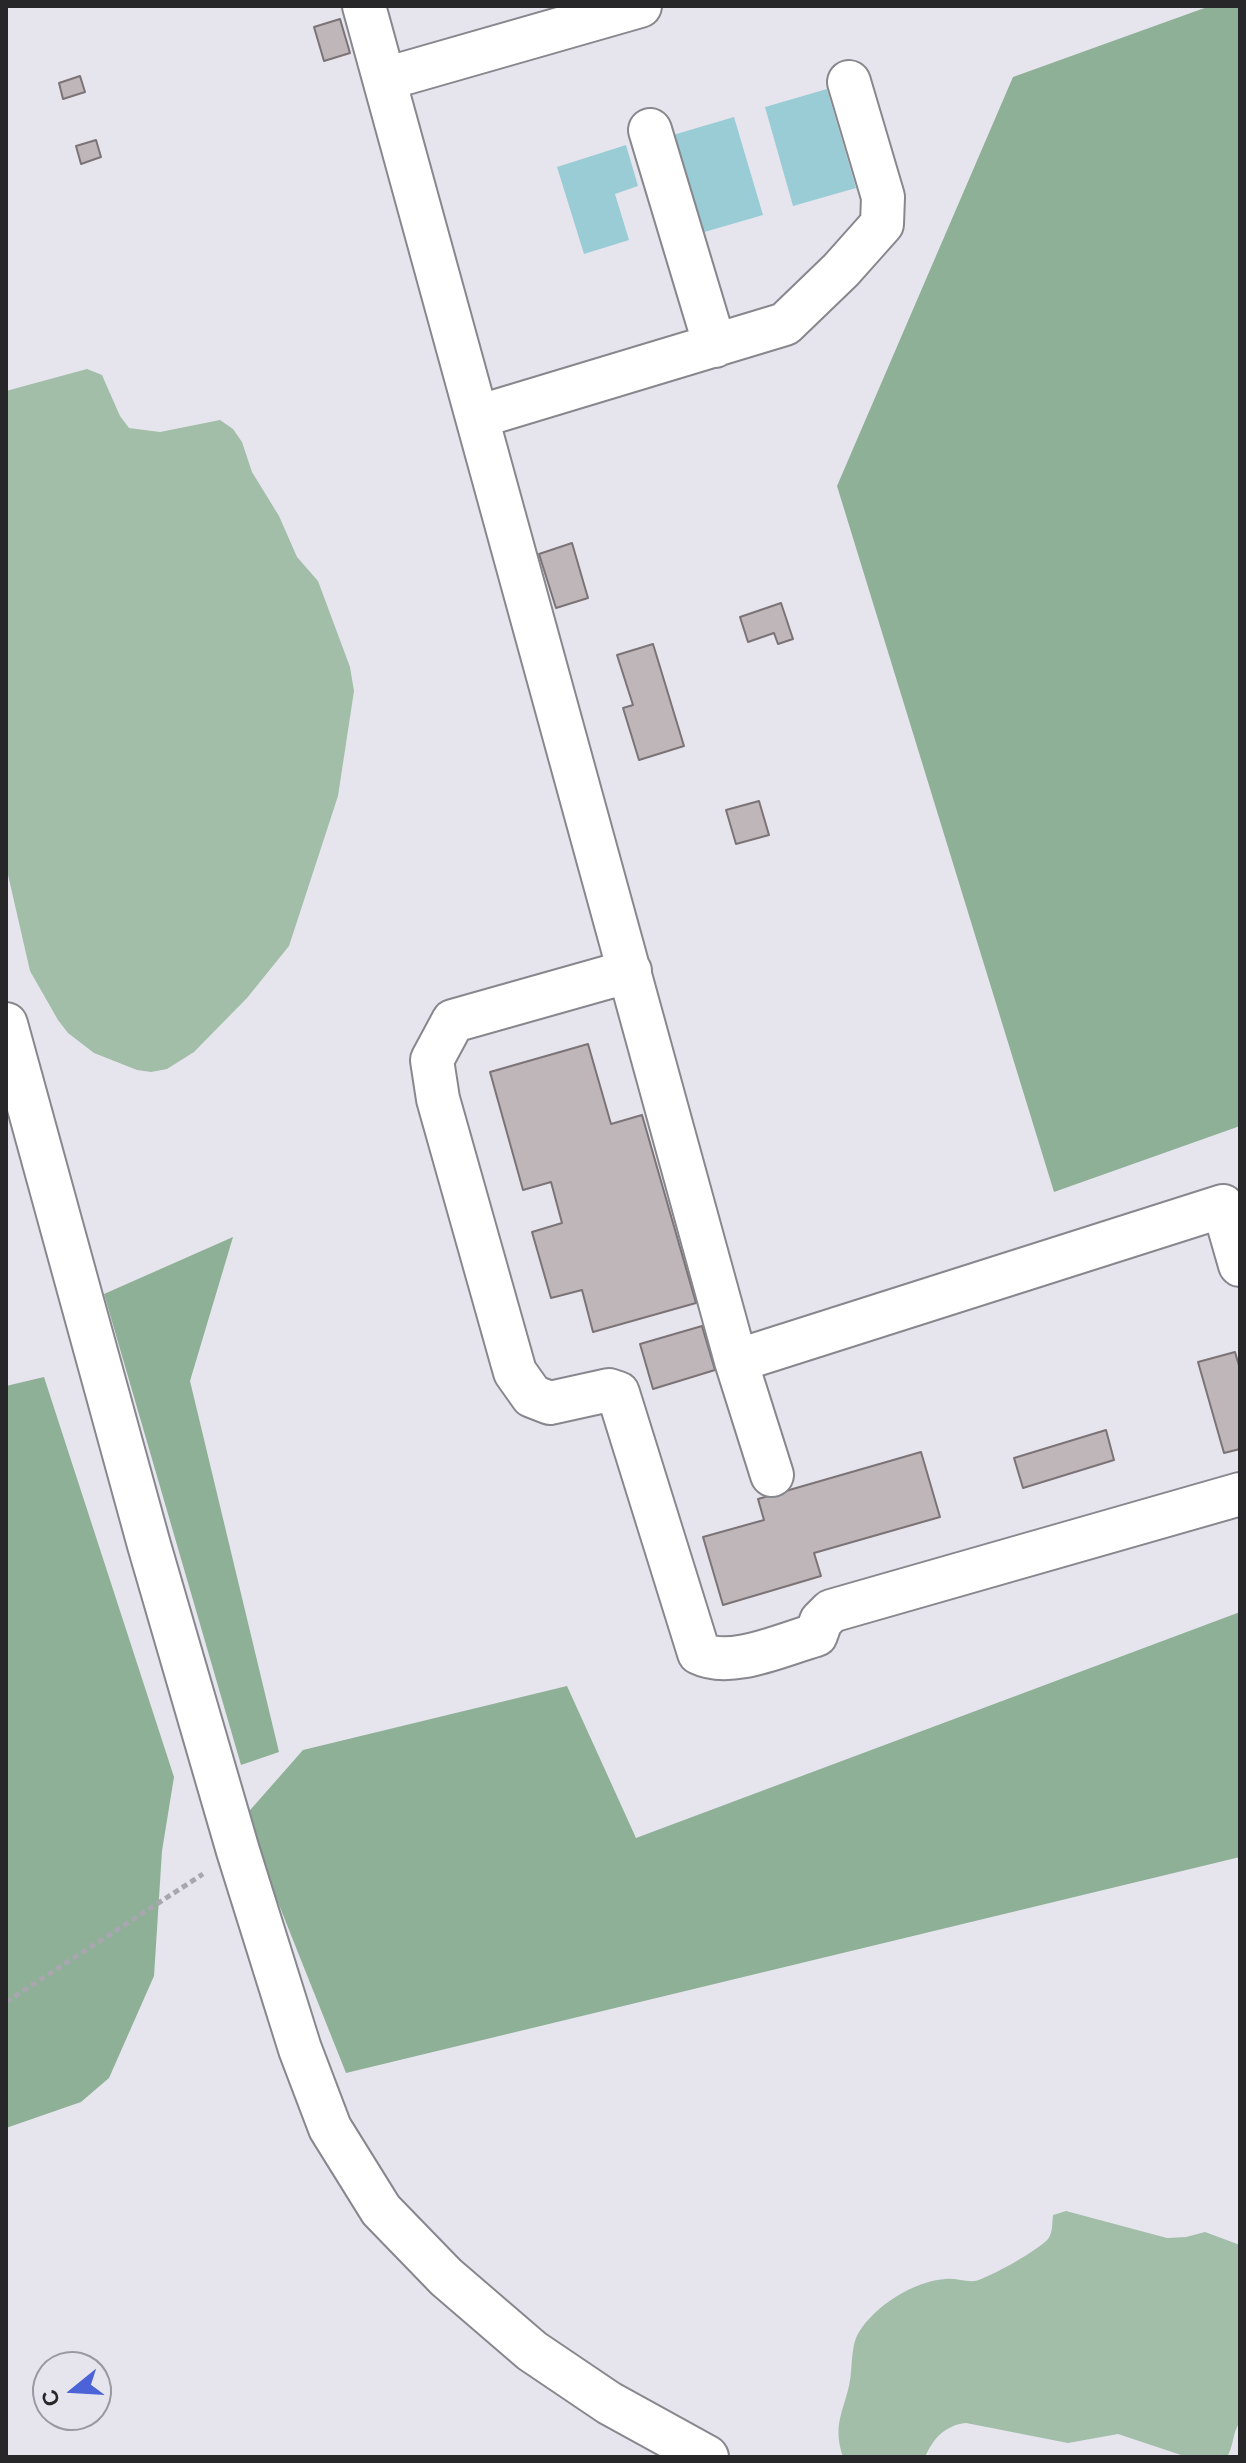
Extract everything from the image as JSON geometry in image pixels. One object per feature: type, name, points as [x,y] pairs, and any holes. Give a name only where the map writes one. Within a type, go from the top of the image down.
[{"type":"street","points":[[364,6],[736,1361],[772,1475]]},
{"type":"street","points":[[385,79],[640,6]]},
{"type":"street","points":[[477,417],[785,324],[841,270],[882,224],[883,197],[849,82]]},
{"type":"street","points":[[650,130],[715,346]]},
{"type":"street","points":[[630,971],[453,1021],[432,1060],[438,1099],[515,1372],[532,1396],[550,1403],[609,1390],[618,1393],[699,1653],[731,1660],[816,1635],[821,1621],[831,1611],[1240,1494]]},
{"type":"street","points":[[6,1024],[149,1545],[238,1851],[300,2049],[330,2128],[381,2210],[446,2277],[532,2351],[609,2403],[707,2457]]},
{"type":"street","points":[[736,1361],[1231,1203],[1240,1265]]},
{"type":"path","points":[[6,2002],[238,1851]]},
{"type":"green space","points":[[1210,6],[1240,6],[1240,1126],[1054,1192],[837,486],[1013,77]]},
{"type":"green space","points":[[87,369],[102,375],[120,416],[129,428],[160,432],[220,420],[233,429],[297,557],[318,581],[350,667],[354,691],[338,796],[289,946],[247,998],[194,1052],[167,1069],[151,1072],[137,1070],[94,1053],[68,1033],[58,1020],[30,971],[6,866],[6,391]]},
{"type":"green space","points":[[233,1237],[190,1381],[279,1752],[241,1765],[104,1294]]},
{"type":"green space","points":[[44,1377],[174,1777],[162,1851],[154,1976],[109,2078],[81,2102],[6,2128],[6,1386]]},
{"type":"green space","points":[[1240,1612],[1240,1857],[346,2073],[244,1817],[303,1750],[567,1686],[636,1838]]},
{"type":"green space","points":[[1066,2211],[1167,2238],[1205,2232],[1240,2245],[1240,2422],[1227,2457],[1187,2457],[1118,2434],[1068,2443],[966,2423],[941,2434],[925,2457],[843,2457],[840,2421],[850,2380],[854,2344],[866,2322],[896,2296],[921,2284],[945,2279],[975,2281],[1014,2263],[1048,2239],[1053,2215]]},
{"type":"water","points":[[827,89],[856,188],[793,206],[765,107]]},
{"type":"water","points":[[734,117],[763,215],[701,233],[673,135]]},
{"type":"water","points":[[626,145],[638,186],[615,194],[629,240],[584,254],[557,167]]},
{"type":"building","points":[[340,19],[350,53],[324,61],[314,27]]},
{"type":"building","points":[[80,76],[85,92],[63,99],[59,83]]},
{"type":"building","points":[[96,140],[101,157],[81,164],[76,146]]},
{"type":"building","points":[[572,543],[588,598],[556,608],[539,554]]},
{"type":"building","points":[[781,603],[793,639],[778,644],[774,633],[748,642],[740,617]]},
{"type":"building","points":[[653,644],[684,746],[639,760],[623,708],[633,705],[617,655]]},
{"type":"building","points":[[759,801],[769,835],[736,844],[726,810]]},
{"type":"building","points":[[588,1044],[611,1124],[642,1115],[696,1303],[593,1332],[582,1290],[551,1298],[532,1232],[562,1223],[551,1182],[523,1190],[490,1072]]},
{"type":"building","points":[[702,1326],[715,1370],[653,1389],[640,1344]]},
{"type":"building","points":[[1235,1352],[1240,1369],[1240,1449],[1224,1453],[1198,1362]]},
{"type":"building","points":[[1106,1430],[1114,1460],[1023,1488],[1014,1458]]},
{"type":"building","points":[[921,1452],[940,1517],[814,1553],[821,1576],[723,1605],[703,1537],[764,1520],[758,1499]]}]
